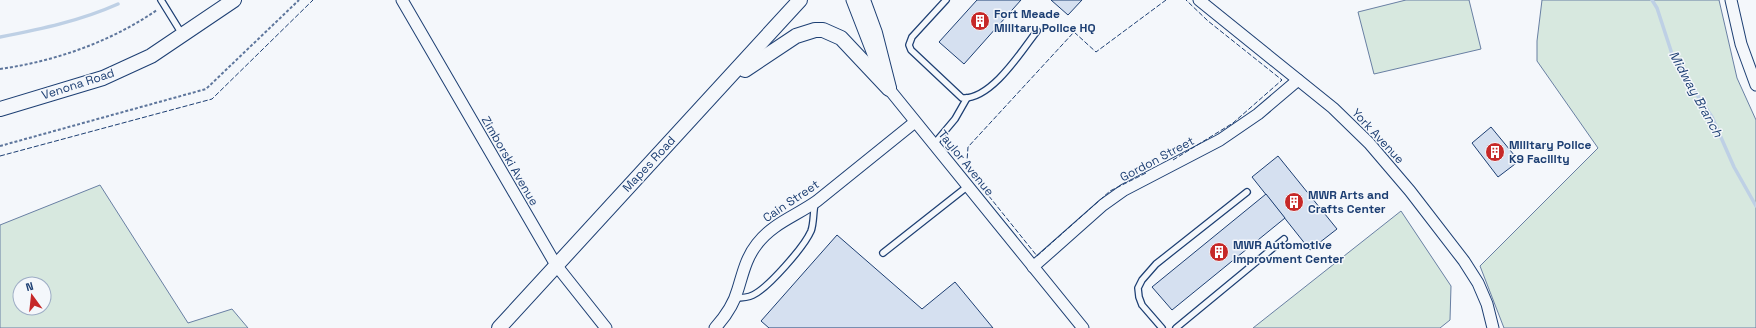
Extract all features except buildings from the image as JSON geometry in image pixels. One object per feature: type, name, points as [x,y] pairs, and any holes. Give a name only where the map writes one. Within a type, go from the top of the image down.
[{"type":"street","name":"Venona Road","points":[[0,109],[103,78],[151,56],[234,0]]},
{"type":"street","name":"Zimborski Avenue","points":[[402,0],[556,266],[606,328]]},
{"type":"street","name":"Mapes Road","points":[[499,328],[800,0]]},
{"type":"street","name":"Taylor Avenue","points":[[852,0],[875,60],[889,89],[1083,328]]},
{"type":"street","points":[[863,0],[875,33],[889,89]]},
{"type":"street","name":"York Avenue","points":[[1199,0],[1334,108],[1369,143],[1439,228],[1478,283],[1493,328]]},
{"type":"street","points":[[1731,0],[1741,44],[1756,85]]},
{"type":"street","points":[[719,89],[786,42],[802,34],[815,30],[831,32],[841,38],[889,89]]},
{"type":"street","name":"Gordon Street","points":[[1033,267],[1103,205],[1124,190],[1220,140],[1258,114],[1298,80]]},
{"type":"street","name":"Cain Street","points":[[715,328],[723,318],[734,298],[746,261],[756,244],[767,232],[780,222],[803,211],[815,203],[915,122]]},
{"type":"lane","points":[[946,0],[912,37],[909,45],[911,50],[959,96],[967,98],[974,97],[987,90],[1005,71],[1037,31]]},
{"type":"lane","points":[[163,2],[182,35]]},
{"type":"lane","points":[[934,144],[955,119],[967,98]]},
{"type":"lane","points":[[883,253],[968,186]]},
{"type":"lane","points":[[1162,328],[1142,305],[1138,288],[1142,280],[1156,264],[1247,192]]},
{"type":"lane","points":[[734,298],[745,298],[754,295],[769,283],[800,248],[810,232],[815,203]]},
{"type":"lane","points":[[1176,328],[1284,239]]},
{"type":"path","points":[[0,146],[206,89],[299,0]]},
{"type":"path","points":[[0,69],[23,66],[52,59],[108,38],[132,26],[163,2]]},
{"type":"shaded area","points":[[1406,0],[1469,0],[1481,49],[1374,74],[1358,12]]},
{"type":"shaded area","points":[[1542,0],[1719,0],[1737,78],[1756,120],[1756,328],[1504,328],[1480,266],[1598,148],[1537,61],[1537,41]]},
{"type":"shaded area","points":[[100,185],[188,323],[232,309],[248,328],[0,328],[0,225]]},
{"type":"shaded area","points":[[1401,211],[1451,286],[1450,320],[1440,328],[1253,328]]},
{"type":"waterway","name":"Midway Branch","points":[[1652,0],[1657,8],[1674,60],[1712,117],[1734,167],[1756,206]]},
{"type":"waterway","points":[[0,37],[75,20],[118,4]]},
{"type":"fence","points":[[0,156],[212,99],[313,0]]},
{"type":"fence","points":[[1146,173],[1110,191],[1037,256],[973,174],[967,161],[968,147],[1074,32],[1096,52],[1166,0]]},
{"type":"fence","points":[[1173,160],[1233,123],[1282,80],[1208,21],[1186,0]]},
{"type":"place","name":"Fort Meade Military Police HQ","points":[[980,21]]},
{"type":"place","name":"Military Police K9 Facility","points":[[1495,152]]},
{"type":"place","name":"MWR Arts and Crafts Center","points":[[1294,202]]},
{"type":"place","name":"MWR Automotive Improvment Center","points":[[1219,252]]}]
